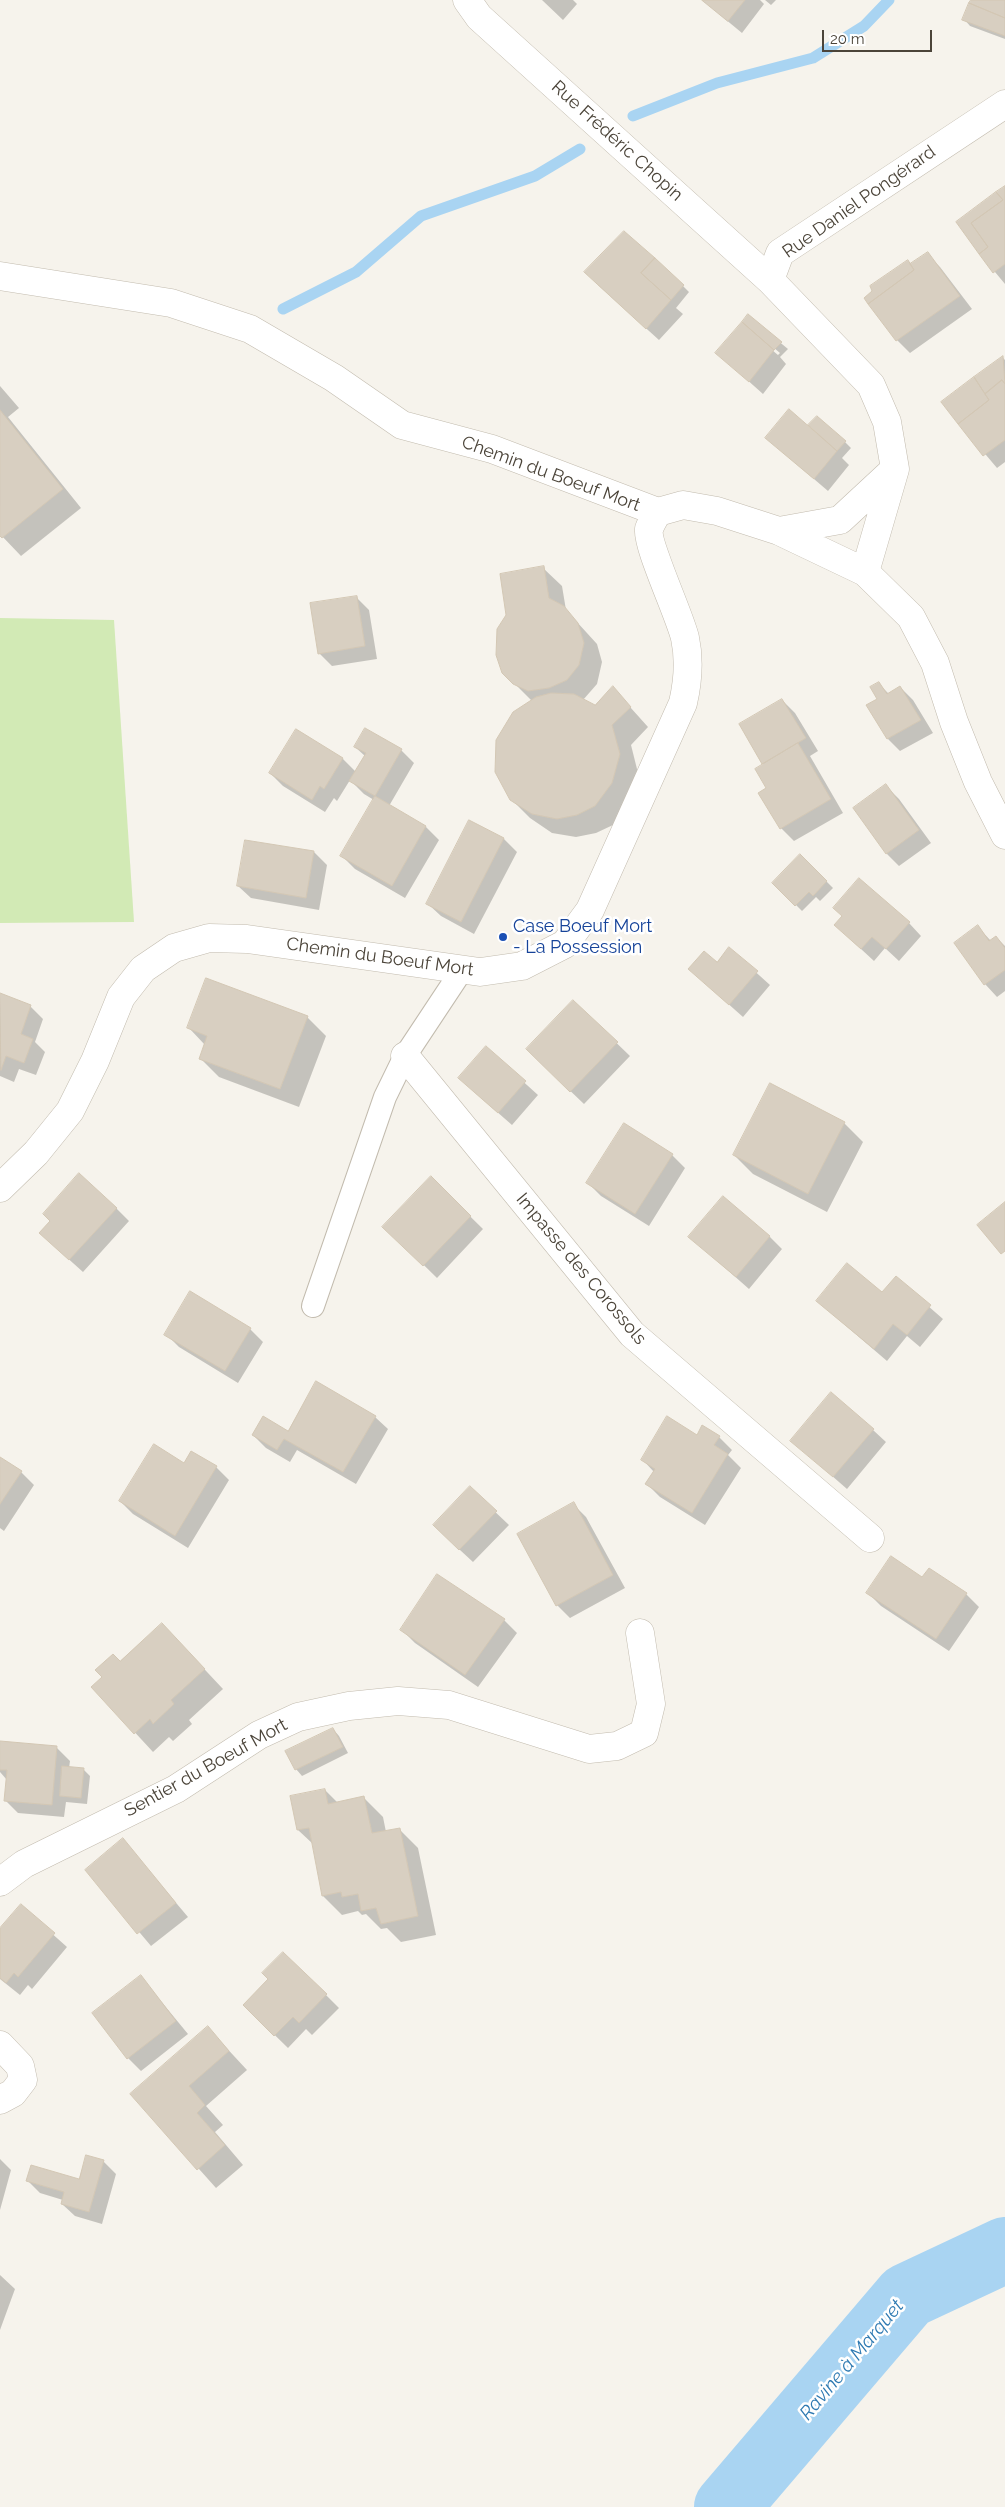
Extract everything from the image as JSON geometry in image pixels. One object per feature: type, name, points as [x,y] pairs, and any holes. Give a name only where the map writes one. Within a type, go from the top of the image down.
[{"type":"street","name":"Rue Frédéric Chopin","points":[[467,0],[479,17],[770,280]]},
{"type":"street","name":"Rue Daniel Pongérard","points":[[770,280],[780,253],[1005,104]]},
{"type":"street","name":"Chemin du Boeuf Mort","points":[[0,276],[172,303],[250,329],[334,378],[402,425],[492,449],[658,512],[684,506],[718,511],[778,531],[865,572],[911,617],[936,663],[954,722],[978,782],[1005,834]]},
{"type":"street","points":[[770,280],[871,385],[887,422],[895,469],[865,572]]},
{"type":"street","points":[[778,531],[840,520],[895,469]]},
{"type":"street","name":"Chemin du Boeuf Mort","points":[[0,1188],[36,1153],[70,1111],[95,1061],[121,997],[143,968],[174,948],[209,938],[248,939],[480,972],[522,966],[565,944],[590,910],[683,703],[689,677],[685,639],[676,606],[654,556],[649,530],[658,512]]},
{"type":"street","name":"Impasse des Corossols","points":[[405,1056],[632,1334],[870,1538]]},
{"type":"street","name":"Sentier du Boeuf Mort","points":[[0,1882],[24,1864],[176,1789],[259,1735],[298,1717],[349,1706],[398,1701],[449,1706],[589,1749],[617,1746],[644,1733],[651,1704],[640,1633]]},
{"type":"street","points":[[0,2045],[20,2066],[23,2080],[13,2093],[0,2100]]},
{"type":"lane","points":[[313,1306],[385,1097],[405,1056],[462,970]]},
{"type":"green space","points":[[0,618],[114,620],[134,922],[0,923]]},
{"type":"building","points":[[702,0],[745,0],[728,21]]},
{"type":"building","points":[[971,0],[1005,0],[1005,18],[969,3]]},
{"type":"building","points":[[969,3],[1005,18],[1005,36],[962,20]]},
{"type":"building","points":[[1005,186],[1005,264],[993,273],[979,254],[988,247],[971,223],[1003,200],[996,192]]},
{"type":"building","points":[[996,192],[1003,200],[971,223],[988,247],[979,254],[956,222]]},
{"type":"building","points":[[624,231],[655,258],[641,273],[671,300],[646,329],[584,272]]},
{"type":"building","points":[[928,252],[960,296],[896,341],[868,304],[914,270],[910,264]]},
{"type":"building","points":[[655,258],[684,285],[671,300],[641,273]]},
{"type":"building","points":[[908,260],[914,270],[868,304],[864,298],[872,291],[870,286]]},
{"type":"building","points":[[748,314],[782,342],[774,350],[742,322]]},
{"type":"building","points":[[742,322],[774,350],[749,382],[715,353]]},
{"type":"building","points":[[1003,356],[1005,384],[1002,380],[985,394],[974,377]]},
{"type":"building","points":[[974,377],[989,400],[958,424],[941,402]]},
{"type":"building","points":[[1002,380],[1005,384],[1005,440],[983,456],[958,424],[989,400],[985,394]]},
{"type":"building","points":[[789,409],[837,451],[814,479],[765,438]]},
{"type":"building","points":[[0,410],[63,489],[2,538],[0,536]]},
{"type":"building","points":[[817,416],[846,441],[837,451],[808,425]]},
{"type":"building","points":[[544,566],[549,598],[564,606],[578,623],[584,643],[579,665],[567,680],[549,688],[528,691],[513,684],[502,673],[496,655],[497,629],[506,615],[500,574]]},
{"type":"building","points":[[357,596],[365,646],[318,654],[310,603]]},
{"type":"building","points":[[879,682],[887,694],[900,686],[921,720],[887,739],[866,705],[877,699],[870,687]]},
{"type":"building","points":[[613,686],[631,707],[612,725],[620,754],[612,783],[595,806],[577,815],[557,819],[532,814],[510,800],[495,772],[496,740],[513,712],[536,697],[551,693],[574,694],[595,705]]},
{"type":"building","points":[[782,699],[806,738],[762,764],[739,724]]},
{"type":"building","points":[[365,728],[402,749],[375,796],[349,781],[366,753],[354,747]]},
{"type":"building","points":[[296,729],[343,758],[324,789],[320,786],[312,800],[269,773]]},
{"type":"building","points":[[798,743],[831,799],[780,829],[758,793],[766,788],[755,769]]},
{"type":"building","points":[[886,784],[919,830],[886,854],[853,808]]},
{"type":"building","points":[[375,796],[426,826],[392,886],[340,856]]},
{"type":"building","points":[[469,820],[504,838],[461,922],[426,904]]},
{"type":"building","points":[[245,840],[314,851],[306,898],[237,886]]},
{"type":"building","points":[[800,854],[827,881],[813,896],[809,892],[795,906],[772,883]]},
{"type":"building","points":[[859,878],[910,922],[886,949],[872,937],[861,949],[834,925],[842,916],[833,908]]},
{"type":"building","points":[[978,925],[989,941],[996,936],[1005,948],[1005,970],[984,985],[954,943]]},
{"type":"building","points":[[729,947],[758,971],[729,1005],[688,969],[704,951],[717,962]]},
{"type":"building","points":[[206,978],[308,1016],[280,1089],[199,1059],[207,1036],[187,1028]]},
{"type":"building","points":[[0,993],[31,1005],[21,1034],[33,1039],[24,1063],[6,1056],[1,1070]]},
{"type":"building","points":[[573,1000],[618,1042],[570,1092],[526,1049]]},
{"type":"building","points":[[486,1046],[526,1081],[498,1113],[458,1078]]},
{"type":"building","points":[[770,1083],[845,1122],[808,1194],[733,1155]]},
{"type":"building","points":[[624,1123],[673,1154],[635,1214],[586,1183]]},
{"type":"building","points":[[79,1173],[117,1208],[69,1260],[39,1233],[50,1221],[43,1214]]},
{"type":"building","points":[[431,1176],[471,1216],[423,1266],[382,1227]]},
{"type":"building","points":[[723,1196],[770,1236],[736,1277],[688,1237]]},
{"type":"building","points":[[1005,1202],[1005,1251],[1001,1254],[977,1225]]},
{"type":"building","points":[[847,1263],[882,1292],[896,1276],[931,1305],[907,1335],[893,1324],[874,1349],[816,1301]]},
{"type":"building","points":[[190,1291],[251,1328],[225,1371],[164,1335]]},
{"type":"building","points":[[316,1381],[376,1416],[343,1472],[284,1439],[277,1450],[252,1435],[263,1416],[288,1431]]},
{"type":"building","points":[[831,1392],[874,1429],[833,1477],[790,1441]]},
{"type":"building","points":[[667,1416],[697,1435],[702,1425],[720,1436],[714,1445],[728,1454],[692,1513],[645,1484],[655,1469],[641,1460]]},
{"type":"building","points":[[154,1444],[184,1463],[191,1451],[217,1466],[175,1536],[119,1501]]},
{"type":"building","points":[[0,1457],[22,1471],[0,1504]]},
{"type":"building","points":[[470,1486],[497,1511],[459,1550],[433,1525]]},
{"type":"building","points":[[574,1502],[613,1575],[556,1606],[517,1534]]},
{"type":"building","points":[[891,1556],[922,1577],[929,1568],[967,1593],[936,1639],[866,1593]]},
{"type":"building","points":[[437,1574],[505,1619],[465,1675],[400,1630]]},
{"type":"building","points":[[162,1623],[205,1669],[171,1700],[174,1704],[153,1724],[150,1719],[134,1734],[91,1687],[102,1677],[95,1670],[113,1654],[120,1661]]},
{"type":"building","points":[[333,1728],[343,1747],[295,1770],[285,1751]]},
{"type":"building","points":[[0,1741],[57,1746],[52,1805],[4,1801],[7,1770],[0,1770]]},
{"type":"building","points":[[62,1766],[84,1768],[81,1798],[60,1796]]},
{"type":"building","points":[[325,1789],[328,1804],[364,1796],[372,1833],[400,1828],[418,1916],[381,1924],[376,1908],[361,1911],[358,1894],[342,1897],[341,1892],[322,1896],[309,1828],[297,1830],[290,1796]]},
{"type":"building","points":[[123,1838],[176,1903],[137,1934],[85,1870]]},
{"type":"building","points":[[21,1904],[55,1933],[18,1977],[14,1973],[6,1983],[0,1978],[0,1928]]},
{"type":"building","points":[[283,1952],[327,1994],[299,2023],[293,2017],[274,2036],[243,2005],[268,1979],[262,1973]]},
{"type":"building","points":[[141,1975],[176,2021],[127,2059],[92,2013]]},
{"type":"building","points":[[208,2026],[229,2051],[189,2086],[205,2105],[197,2113],[225,2145],[197,2170],[130,2094]]},
{"type":"building","points":[[86,2155],[104,2160],[89,2212],[61,2204],[64,2192],[26,2181],[31,2165],[79,2179]]},
{"type":"waterway","points":[[633,116],[717,83],[813,58],[864,26],[889,0]]},
{"type":"waterway","points":[[283,309],[356,272],[421,216],[535,176],[580,149]]},
{"type":"waterway","name":"Ravine à Marquet","points":[[727,2507],[907,2296],[1005,2250]]},
{"type":"place","name":"Case Boeuf Mort - La Possession","points":[[503,937]]}]
